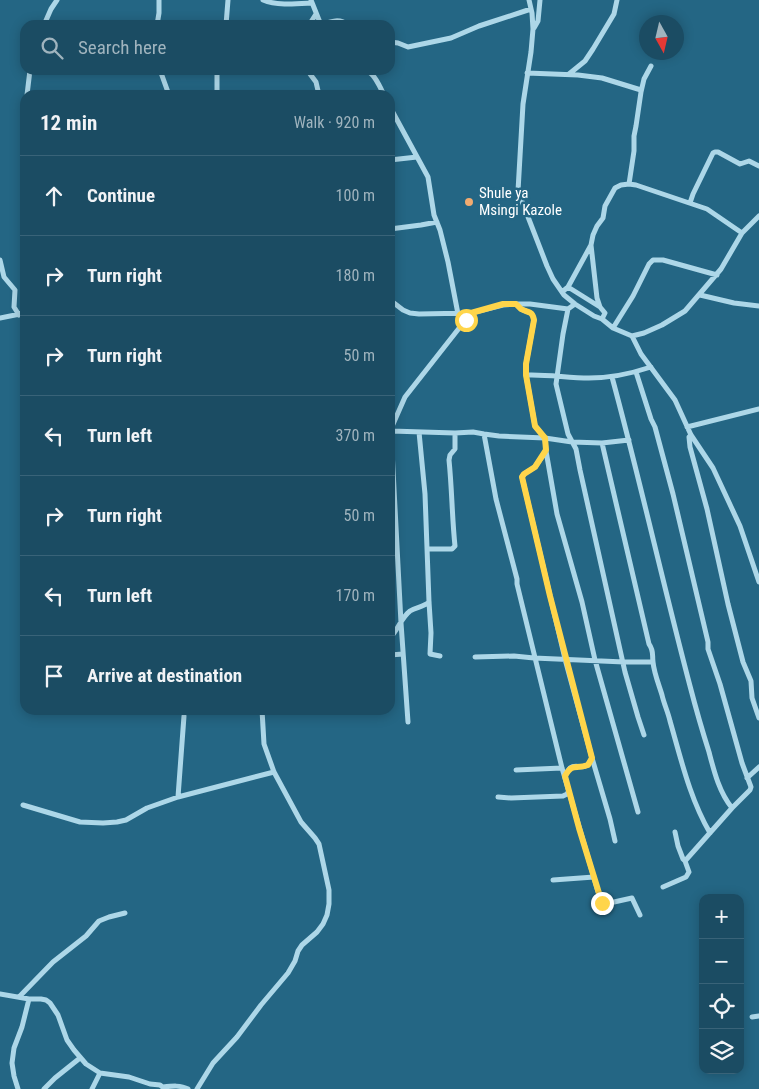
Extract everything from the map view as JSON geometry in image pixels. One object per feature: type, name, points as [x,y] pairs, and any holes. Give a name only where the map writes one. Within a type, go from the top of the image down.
[{"type":"street","points":[[46,20],[50,9],[57,0]]},
{"type":"street","points":[[158,20],[159,0]]},
{"type":"street","points":[[226,20],[228,0]]},
{"type":"street","points":[[262,0],[283,3],[311,2],[319,20]]},
{"type":"street","points":[[529,0],[533,29],[522,104],[518,191],[547,266],[562,292],[575,304],[602,319],[613,328],[632,336],[644,333],[679,315],[700,295],[726,262],[736,241],[759,216]]},
{"type":"street","points":[[533,29],[538,21],[540,0]]},
{"type":"street","points":[[569,74],[584,61],[592,50],[614,14],[617,0]]},
{"type":"street","points":[[395,43],[408,47],[451,38],[479,26],[531,9]]},
{"type":"street","points":[[312,20],[316,14]]},
{"type":"street","points":[[629,184],[641,90],[651,66]]},
{"type":"street","points":[[527,73],[569,74],[602,78],[641,90]]},
{"type":"street","points":[[28,90],[29,75]]},
{"type":"street","points":[[162,75],[167,90]]},
{"type":"street","points":[[217,75],[217,90]]},
{"type":"street","points":[[311,75],[316,82],[318,90]]},
{"type":"street","points":[[372,75],[381,90]]},
{"type":"street","points":[[395,116],[428,177],[434,215],[449,268],[458,314]]},
{"type":"street","points":[[690,203],[715,152],[740,164],[749,161],[759,166]]},
{"type":"street","points":[[395,159],[417,157]]},
{"type":"street","points":[[562,292],[568,287],[591,244],[593,235],[603,218],[606,206],[615,188],[621,185],[636,185],[707,209],[742,233]]},
{"type":"street","points":[[395,228],[437,222]]},
{"type":"street","points":[[591,244],[597,298],[600,308]]},
{"type":"street","points":[[0,260],[5,280],[12,285],[14,290],[14,307],[20,312]]},
{"type":"street","points":[[613,328],[653,260],[663,260],[717,275]]},
{"type":"street","points":[[568,287],[600,308],[605,313],[602,319]]},
{"type":"street","points":[[700,295],[734,303],[759,306]]},
{"type":"street","points":[[395,304],[410,313],[471,313],[503,304],[530,304],[568,309]]},
{"type":"street","points":[[516,304],[533,315],[534,320],[526,364],[526,375],[535,426],[545,438],[557,514],[582,602],[594,660],[638,812]]},
{"type":"street","points":[[575,304],[568,309],[562,334],[556,384],[568,434],[576,449],[627,679],[644,735]]},
{"type":"street","points":[[395,420],[405,397],[471,313]]},
{"type":"street","points":[[0,318],[20,314]]},
{"type":"street","points":[[632,336],[641,354],[675,400],[691,435],[713,468],[740,526],[759,582]]},
{"type":"street","points":[[526,375],[588,378],[612,377],[651,367]]},
{"type":"street","points":[[636,372],[650,419],[655,427],[674,494],[708,649],[750,784],[750,790],[686,861]]},
{"type":"street","points":[[612,377],[697,714],[720,786],[725,799],[732,808]]},
{"type":"street","points":[[687,427],[759,409]]},
{"type":"street","points":[[395,431],[473,432],[572,442],[602,443],[629,440]]},
{"type":"street","points":[[419,432],[427,549],[431,632],[430,654],[440,656]]},
{"type":"street","points":[[427,549],[452,550],[455,546],[449,460],[450,455],[455,449],[455,433]]},
{"type":"street","points":[[484,434],[496,499],[517,580],[534,658],[562,768],[602,903],[632,898],[640,915]]},
{"type":"street","points":[[691,435],[689,437],[690,447],[707,509],[728,604],[743,662],[751,681],[752,698],[759,718]]},
{"type":"street","points":[[602,443],[649,644],[653,654],[653,662],[682,765],[702,820],[710,834]]},
{"type":"street","points":[[546,450],[535,467],[522,477],[565,659],[615,841]]},
{"type":"street","points":[[395,527],[408,722]]},
{"type":"street","points":[[395,630],[411,611],[429,602]]},
{"type":"street","points":[[395,655],[403,654]]},
{"type":"street","points":[[475,657],[514,656],[653,662]]},
{"type":"street","points":[[197,1089],[212,1062],[237,1037],[288,973],[302,945],[323,924],[329,904],[329,890],[319,844],[301,822],[274,772],[264,744],[262,715]]},
{"type":"street","points":[[178,797],[184,716]]},
{"type":"street","points":[[565,776],[573,767],[588,765],[592,758]]},
{"type":"street","points":[[747,778],[759,767]]},
{"type":"street","points":[[516,770],[562,768]]},
{"type":"street","points":[[23,805],[80,822],[103,823],[126,820],[147,808],[178,797],[274,772]]},
{"type":"street","points":[[498,797],[554,797],[567,794],[569,791]]},
{"type":"street","points":[[663,887],[686,877],[689,872],[675,832]]},
{"type":"street","points":[[553,880],[594,877]]},
{"type":"street","points":[[19,997],[53,962],[86,936],[99,921],[125,913]]},
{"type":"street","points":[[0,994],[41,999],[50,1003],[58,1015],[67,1040],[80,1058],[100,1072],[129,1077],[164,1088],[180,1086],[188,1089]]},
{"type":"street","points":[[18,1089],[12,1063],[14,1048],[22,1027],[29,999]]},
{"type":"street","points":[[752,1017],[759,1016]]},
{"type":"street","points":[[44,1089],[80,1058]]},
{"type":"street","points":[[92,1089],[100,1072]]},
{"type":"place","name":"Shule ya Msingi Kazole","points":[[469,202]]},
{"type":"route","points":[[466,320],[471,313],[503,304],[516,304],[533,315],[534,320],[529,340],[526,375],[535,426],[545,438],[546,450],[535,467],[522,477],[550,596],[592,758],[588,765],[573,767],[565,776],[602,903]]}]
